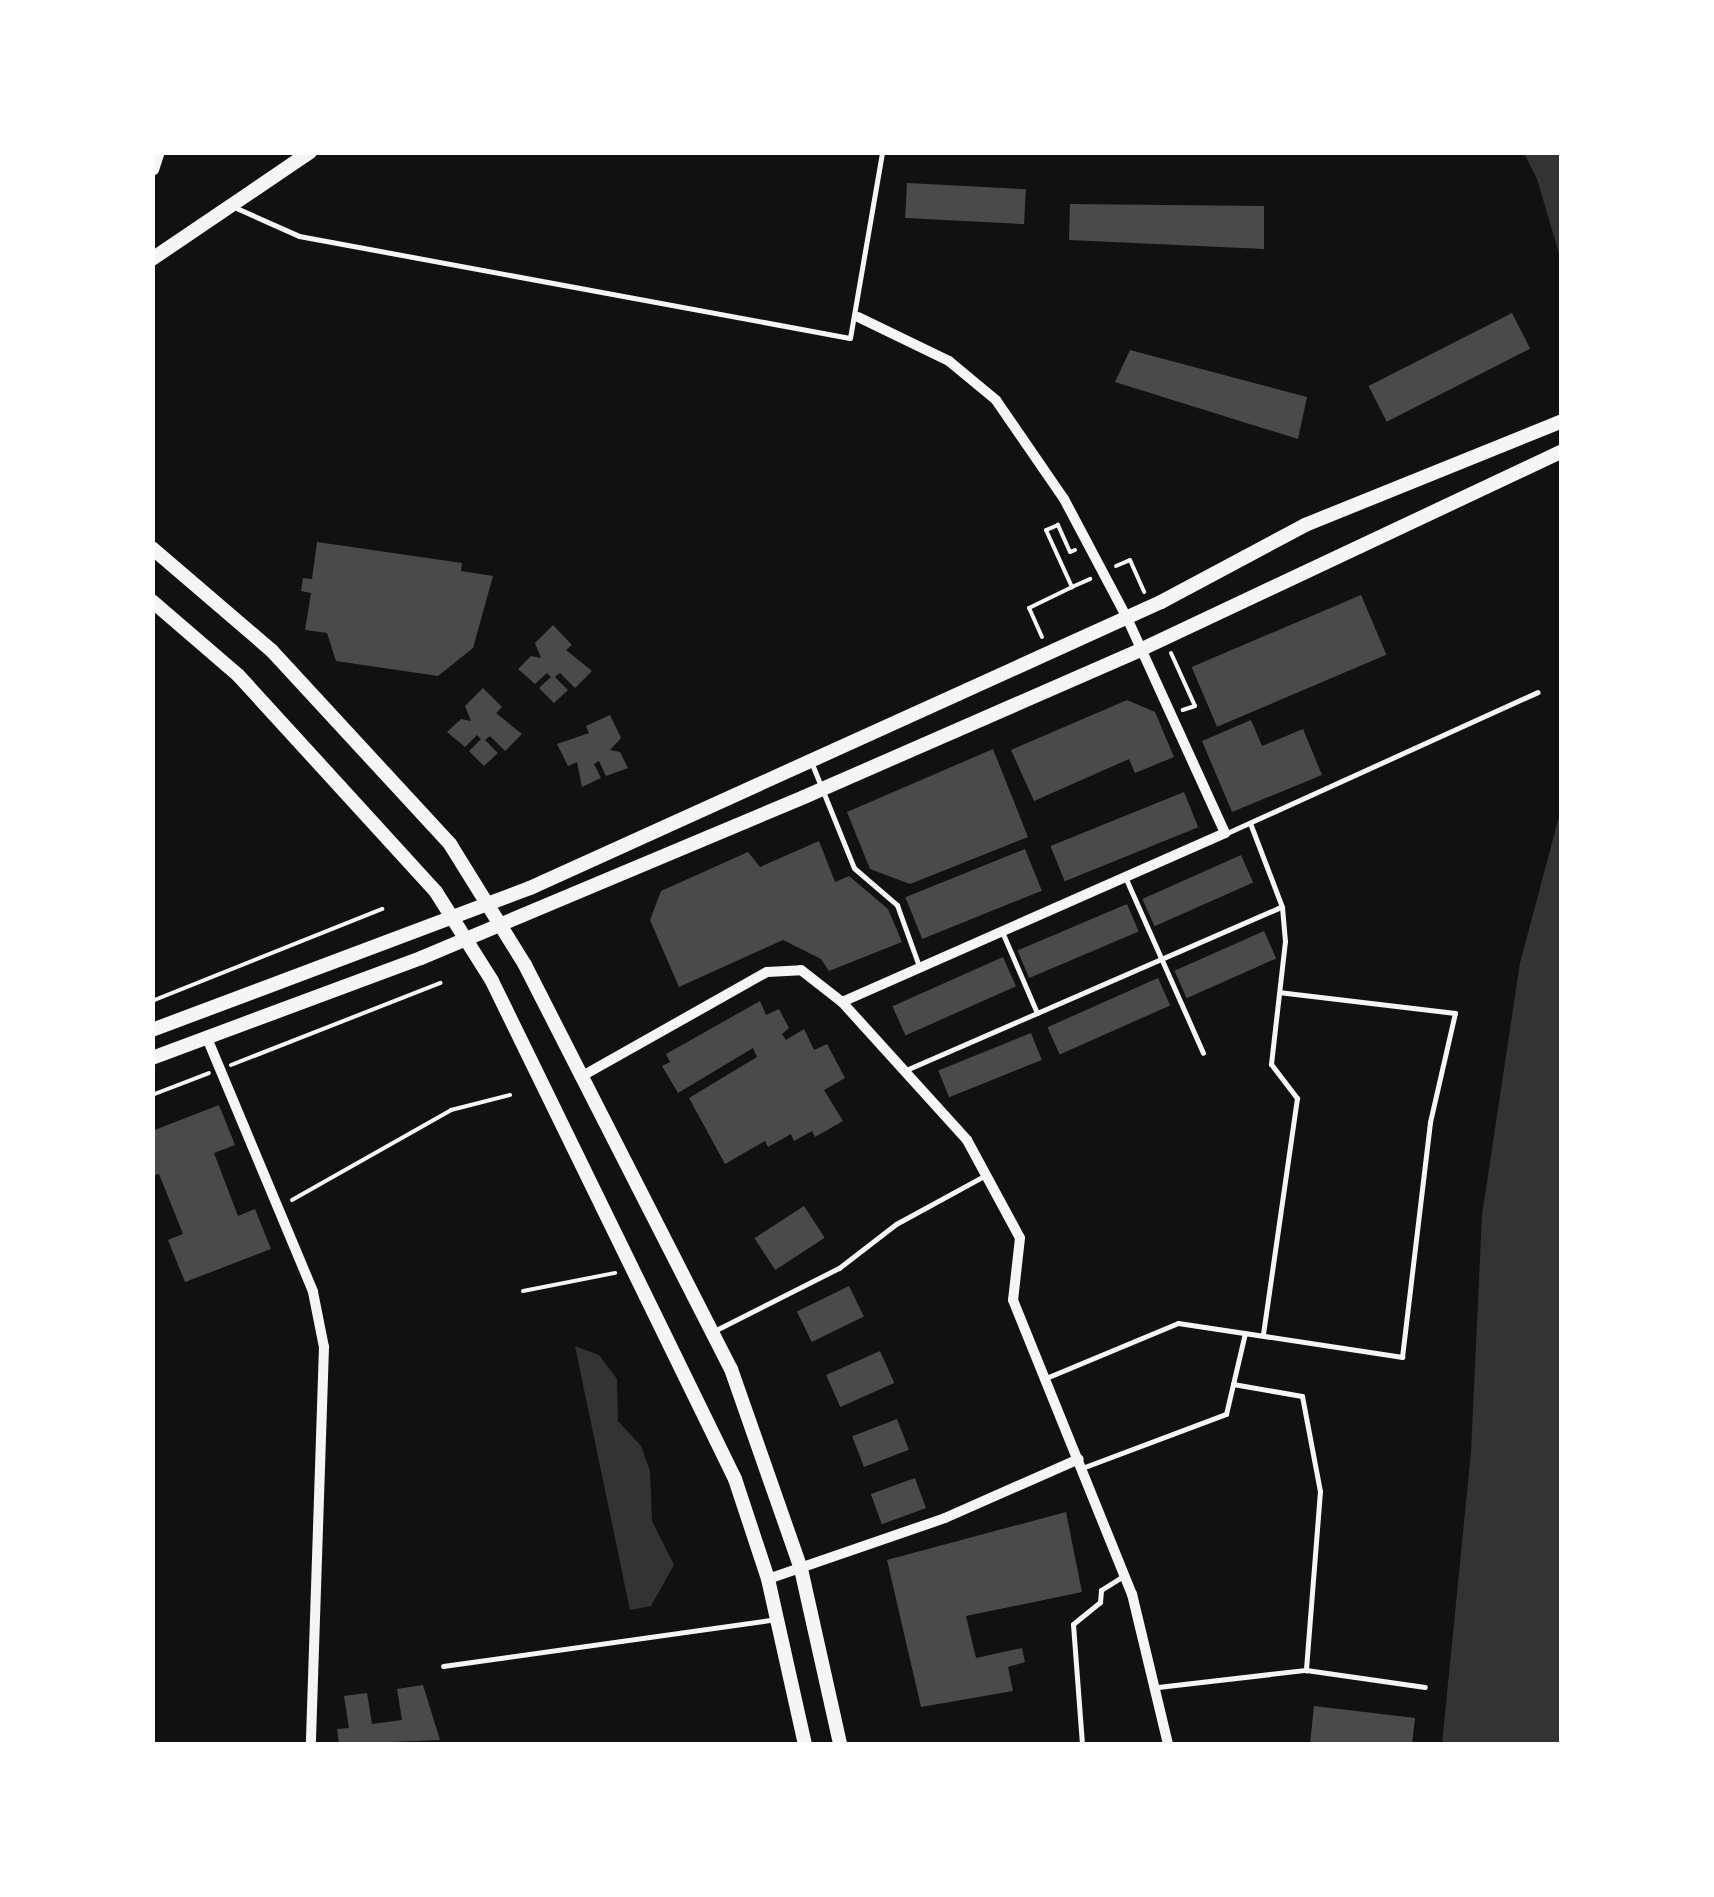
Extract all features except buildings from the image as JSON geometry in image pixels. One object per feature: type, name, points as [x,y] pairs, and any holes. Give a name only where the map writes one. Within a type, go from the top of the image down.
[{"type":"main road","points":[[152,259],[310,152]]},
{"type":"main road","points":[[152,1030],[486,904],[812,764],[1306,526],[1562,421]]},
{"type":"main road","points":[[152,1058],[464,937],[822,788],[1142,649],[1559,452]]},
{"type":"main road","points":[[152,548],[272,650],[450,844],[498,922],[584,1074],[712,1332],[801,1568],[834,1692],[840,1744]]},
{"type":"main road","points":[[152,601],[238,674],[436,892],[492,981],[735,1479],[768,1579],[805,1744]]},
{"type":"street","points":[[154,170],[160,152]]},
{"type":"street","points":[[842,1002],[1224,834],[1126,616],[1064,499],[996,400],[949,361],[858,317]]},
{"type":"street","points":[[584,1074],[768,972],[801,970],[842,1002],[968,1140],[1020,1238],[1014,1300],[1125,1576],[1158,1687],[1168,1744]]},
{"type":"street","points":[[207,1038],[314,1292],[324,1347],[311,1744]]},
{"type":"street","points":[[768,1579],[945,1518],[1080,1463]]},
{"type":"lane","points":[[232,206],[299,236],[760,316],[850,338],[858,317],[882,152]]},
{"type":"lane","points":[[1224,834],[1538,692]]},
{"type":"lane","points":[[812,764],[854,868],[898,905],[920,969]]},
{"type":"lane","points":[[1250,823],[1282,907],[1280,992],[1271,1064],[1298,1098],[1263,1334]]},
{"type":"lane","points":[[1126,880],[1203,1054]]},
{"type":"lane","points":[[903,1071],[1282,907]]},
{"type":"lane","points":[[1004,934],[1037,1013]]},
{"type":"lane","points":[[1046,1378],[1178,1323],[1402,1357],[1430,1122],[1455,1013],[1280,992]]},
{"type":"lane","points":[[712,1332],[839,1268],[896,1224],[986,1175]]},
{"type":"lane","points":[[1080,1463],[1226,1414],[1245,1332]]},
{"type":"lane","points":[[1232,1384],[1302,1396],[1320,1491],[1306,1670]]},
{"type":"lane","points":[[1082,1744],[1073,1624],[1100,1602],[1101,1590],[1125,1576]]},
{"type":"lane","points":[[443,1666],[778,1619]]},
{"type":"lane","points":[[1158,1687],[1306,1670],[1425,1687]]},
{"type":"path","points":[[1048,652],[1029,608],[1072,587]]},
{"type":"path","points":[[1171,653],[1195,706]]},
{"type":"path","points":[[152,1002],[382,909]]},
{"type":"path","points":[[152,1095],[440,983]]},
{"type":"path","points":[[280,1207],[450,1110],[510,1094]]},
{"type":"path","points":[[523,1291],[634,1269]]},
{"type":"shaded area","points":[[1524,153],[1561,153],[1561,260],[1537,179]]},
{"type":"shaded area","points":[[1561,809],[1561,1744],[1442,1744],[1471,1452],[1482,1215],[1520,963]]},
{"type":"shaded area","points":[[575,1346],[599,1355],[617,1379],[618,1421],[641,1446],[650,1471],[652,1521],[674,1565],[651,1606],[630,1610]]}]
